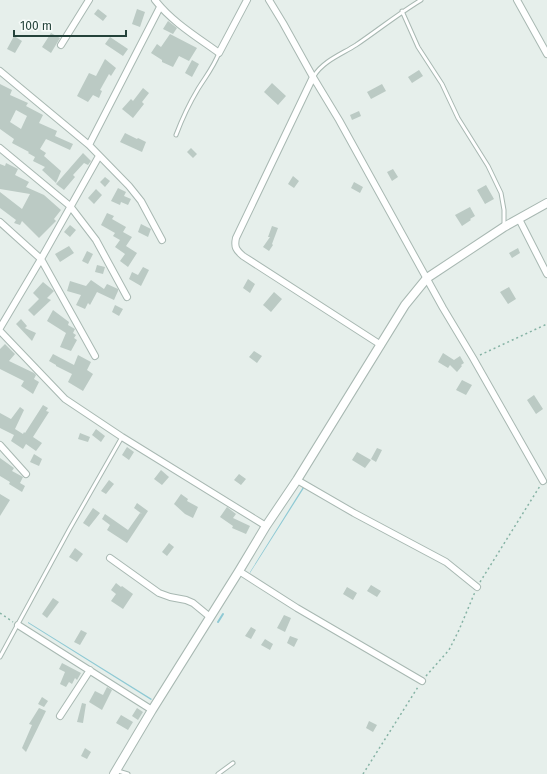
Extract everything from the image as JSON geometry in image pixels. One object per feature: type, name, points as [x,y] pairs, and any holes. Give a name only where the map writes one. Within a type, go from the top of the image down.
[{"type":"street","points":[[60,45],[89,0]]},
{"type":"street","points":[[155,0],[160,7],[187,30],[219,53],[247,0]]},
{"type":"street","points":[[268,0],[283,23],[312,77],[340,120],[427,278],[543,481]]},
{"type":"street","points":[[517,0],[547,54]]},
{"type":"street","points":[[89,145],[160,7]]},
{"type":"street","points":[[0,71],[89,145],[128,186],[140,202],[162,240]]},
{"type":"street","points":[[312,77],[236,238],[236,251],[381,345]]},
{"type":"street","points":[[0,148],[70,206],[96,240],[127,297]]},
{"type":"street","points":[[0,328],[42,259],[99,156]]},
{"type":"street","points":[[115,772],[266,526],[297,480],[405,305],[427,278],[504,227],[547,203]]},
{"type":"street","points":[[518,220],[547,274]]},
{"type":"street","points":[[0,222],[42,259],[95,356]]},
{"type":"street","points":[[0,331],[65,400],[266,526]]},
{"type":"street","points":[[0,445],[26,474]]},
{"type":"street","points":[[297,480],[354,513],[446,562],[477,587]]},
{"type":"street","points":[[110,558],[160,593],[193,603],[210,617]]},
{"type":"street","points":[[239,571],[297,608],[422,681]]},
{"type":"street","points":[[18,625],[152,710]]},
{"type":"street","points":[[60,716],[90,670]]},
{"type":"lane","points":[[312,77],[318,69],[356,45],[402,11],[421,0]]},
{"type":"lane","points":[[402,11],[418,47],[442,84],[458,118],[488,166],[501,193],[504,210],[504,227]]},
{"type":"lane","points":[[176,135],[183,116],[198,89],[214,67],[219,53]]},
{"type":"lane","points":[[0,657],[69,530],[122,437]]},
{"type":"lane","points":[[218,774],[233,763]]},
{"type":"lane","points":[[115,772],[128,774]]},
{"type":"path","points":[[474,358],[547,324]]},
{"type":"path","points":[[363,774],[422,681],[449,650],[477,587],[543,481]]},
{"type":"path","points":[[0,613],[18,625]]},
{"type":"water","points":[[303,487],[304,488],[250,573],[250,572]]},
{"type":"water","points":[[28,622],[152,699],[151,700]]},
{"type":"building","points":[[98,9],[107,16],[103,21],[94,14]]},
{"type":"building","points":[[137,9],[145,12],[140,27],[132,24]]},
{"type":"building","points":[[168,21],[177,28],[173,34],[163,29]]},
{"type":"building","points":[[51,33],[60,38],[51,53],[42,47]]},
{"type":"building","points":[[170,34],[197,48],[189,61],[179,56],[173,67],[162,62],[162,60],[151,53],[157,44],[161,47]]},
{"type":"building","points":[[14,36],[22,41],[15,53],[7,49]]},
{"type":"building","points":[[110,37],[128,49],[123,56],[105,44]]},
{"type":"building","points":[[105,59],[116,68],[111,76],[109,74],[100,90],[102,91],[99,98],[93,95],[88,102],[77,96],[89,73],[96,76]]},
{"type":"building","points":[[192,60],[199,64],[192,77],[185,73]]},
{"type":"building","points":[[419,70],[423,76],[412,83],[408,77]]},
{"type":"building","points":[[272,83],[286,96],[278,105],[264,92]]},
{"type":"building","points":[[0,84],[12,90],[10,95],[28,103],[26,106],[43,115],[39,123],[57,131],[55,136],[73,144],[70,150],[46,139],[40,149],[46,153],[44,156],[61,171],[56,183],[42,170],[45,167],[33,161],[35,157],[12,143],[14,139],[0,129]],"holes":[[[16,110],[27,116],[21,129],[10,122]]]},
{"type":"building","points":[[382,84],[386,91],[371,99],[367,92]]},
{"type":"building","points":[[143,88],[149,93],[142,102],[144,104],[133,118],[122,109],[131,99],[133,101]]},
{"type":"building","points":[[359,111],[361,116],[352,120],[350,115]]},
{"type":"building","points":[[125,133],[146,142],[142,152],[120,142]]},
{"type":"building","points":[[191,148],[197,154],[193,158],[187,152]]},
{"type":"building","points":[[83,153],[91,161],[88,165],[84,163],[73,175],[75,177],[64,190],[56,184]]},
{"type":"building","points":[[6,163],[18,169],[15,175],[29,182],[26,187],[44,195],[61,210],[54,219],[56,221],[39,238],[22,221],[20,225],[14,223],[16,220],[0,208],[0,192],[22,209],[30,194],[0,189],[0,164],[5,166]]},
{"type":"building","points":[[393,169],[398,177],[392,181],[387,172]]},
{"type":"building","points":[[293,176],[299,181],[294,188],[288,184]]},
{"type":"building","points":[[105,177],[110,181],[105,187],[100,182]]},
{"type":"building","points":[[354,182],[363,187],[360,193],[351,188]]},
{"type":"building","points":[[486,185],[494,199],[485,204],[477,190]]},
{"type":"building","points":[[118,188],[126,192],[124,196],[131,199],[128,205],[121,202],[120,205],[111,201]]},
{"type":"building","points":[[96,189],[102,195],[94,204],[88,198]]},
{"type":"building","points":[[470,207],[475,216],[462,226],[455,215]]},
{"type":"building","points":[[107,213],[114,216],[112,219],[126,227],[123,232],[132,237],[126,246],[137,253],[128,267],[120,261],[125,254],[115,247],[120,240],[113,236],[115,233],[101,225]]},
{"type":"building","points":[[141,224],[151,229],[148,237],[138,232]]},
{"type":"building","points":[[70,225],[76,230],[70,237],[64,232]]},
{"type":"building","points":[[272,226],[278,228],[272,244],[273,245],[269,251],[263,247],[270,237],[268,237]]},
{"type":"building","points":[[69,246],[74,253],[60,262],[55,254]]},
{"type":"building","points":[[518,248],[520,253],[512,258],[509,253]]},
{"type":"building","points":[[87,251],[93,254],[88,264],[82,261]]},
{"type":"building","points":[[97,265],[105,267],[103,274],[95,272]]},
{"type":"building","points":[[143,267],[149,270],[141,286],[129,279],[132,272],[138,275]]},
{"type":"building","points":[[248,279],[255,284],[250,293],[243,288]]},
{"type":"building","points":[[91,280],[104,289],[107,284],[118,289],[114,300],[97,292],[90,305],[88,303],[85,309],[76,305],[81,295],[67,291],[70,281],[86,286]]},
{"type":"building","points":[[43,282],[54,291],[47,298],[51,300],[34,316],[28,310],[39,299],[33,293]]},
{"type":"building","points":[[509,287],[516,299],[508,304],[500,292]]},
{"type":"building","points":[[274,292],[282,299],[271,312],[263,305]]},
{"type":"building","points":[[115,305],[123,309],[119,316],[112,312]]},
{"type":"building","points":[[53,310],[69,322],[68,325],[75,329],[73,333],[76,335],[74,338],[77,340],[71,351],[60,347],[66,333],[47,321]]},
{"type":"building","points":[[21,319],[27,326],[25,328],[36,333],[32,341],[16,324]]},
{"type":"building","points":[[5,344],[15,354],[9,361],[36,375],[34,379],[39,382],[33,394],[21,386],[24,381],[0,369],[0,349]]},
{"type":"building","points":[[254,351],[262,356],[257,363],[249,357]]},
{"type":"building","points":[[443,353],[454,360],[460,356],[464,363],[457,372],[450,365],[448,368],[438,362]]},
{"type":"building","points":[[53,354],[74,365],[78,355],[91,362],[87,370],[93,374],[83,391],[68,382],[72,374],[49,361]]},
{"type":"building","points":[[462,380],[472,385],[466,395],[456,390]]},
{"type":"building","points":[[534,395],[543,409],[536,414],[527,400]]},
{"type":"building","points":[[43,405],[48,408],[46,411],[49,412],[33,437],[42,443],[36,451],[26,444],[23,449],[11,441],[14,435],[0,428],[0,413],[11,419],[20,407],[24,410],[15,429],[23,434],[24,432],[25,433]]},
{"type":"building","points":[[96,429],[105,436],[101,442],[92,435]]},
{"type":"building","points":[[80,433],[90,437],[88,442],[78,439]]},
{"type":"building","points":[[127,447],[134,452],[129,460],[122,455]]},
{"type":"building","points":[[377,448],[382,450],[376,462],[371,459]]},
{"type":"building","points":[[357,452],[371,460],[365,468],[352,460]]},
{"type":"building","points":[[34,454],[42,459],[39,466],[30,462]]},
{"type":"building","points":[[0,458],[14,468],[12,471],[23,477],[20,483],[25,486],[22,492],[0,476]]},
{"type":"building","points":[[161,470],[169,477],[162,485],[154,479]]},
{"type":"building","points":[[239,474],[246,479],[241,485],[234,480]]},
{"type":"building","points":[[109,480],[114,484],[106,494],[101,491]]},
{"type":"building","points":[[0,494],[10,500],[0,516]]},
{"type":"building","points":[[181,494],[188,499],[187,501],[198,507],[193,518],[185,514],[174,504]]},
{"type":"building","points":[[137,503],[148,511],[127,543],[107,530],[110,525],[102,519],[105,514],[128,530],[140,513],[142,514],[134,508]]},
{"type":"building","points":[[227,507],[236,514],[233,518],[250,526],[246,534],[232,528],[233,526],[220,517]]},
{"type":"building","points":[[93,508],[100,513],[89,527],[83,523]]},
{"type":"building","points":[[169,543],[174,547],[167,556],[162,552]]},
{"type":"building","points":[[75,548],[83,554],[77,562],[69,557]]},
{"type":"building","points":[[116,583],[133,594],[123,609],[111,601],[116,594],[111,590]]},
{"type":"building","points":[[371,585],[381,591],[377,597],[367,591]]},
{"type":"building","points":[[347,587],[357,593],[353,600],[343,594]]},
{"type":"building","points":[[53,598],[59,602],[47,618],[42,614]]},
{"type":"building","points":[[284,615],[291,618],[285,632],[277,628]]},
{"type":"building","points":[[251,627],[256,630],[251,639],[245,636]]},
{"type":"building","points":[[81,630],[87,633],[80,645],[74,642]]},
{"type":"building","points":[[290,636],[298,639],[294,647],[287,643]]},
{"type":"building","points":[[265,639],[273,644],[270,650],[261,645]]},
{"type":"building","points":[[62,663],[81,673],[77,680],[75,678],[72,684],[69,682],[66,687],[60,684],[65,672],[59,669]]},
{"type":"building","points":[[107,687],[112,690],[102,710],[89,702],[95,691],[103,695]]},
{"type":"building","points":[[42,697],[48,701],[44,707],[38,704]]},
{"type":"building","points":[[82,703],[86,704],[83,723],[77,722]]},
{"type":"building","points":[[39,708],[46,711],[26,752],[22,748],[32,725],[29,724]]},
{"type":"building","points":[[137,708],[143,712],[138,720],[132,716]]},
{"type":"building","points":[[121,715],[133,722],[128,730],[116,723]]},
{"type":"building","points":[[369,721],[377,725],[373,732],[366,728]]},
{"type":"building","points":[[85,748],[91,752],[87,759],[81,756]]},
{"type":"waterway","points":[[218,622],[223,614]]}]
